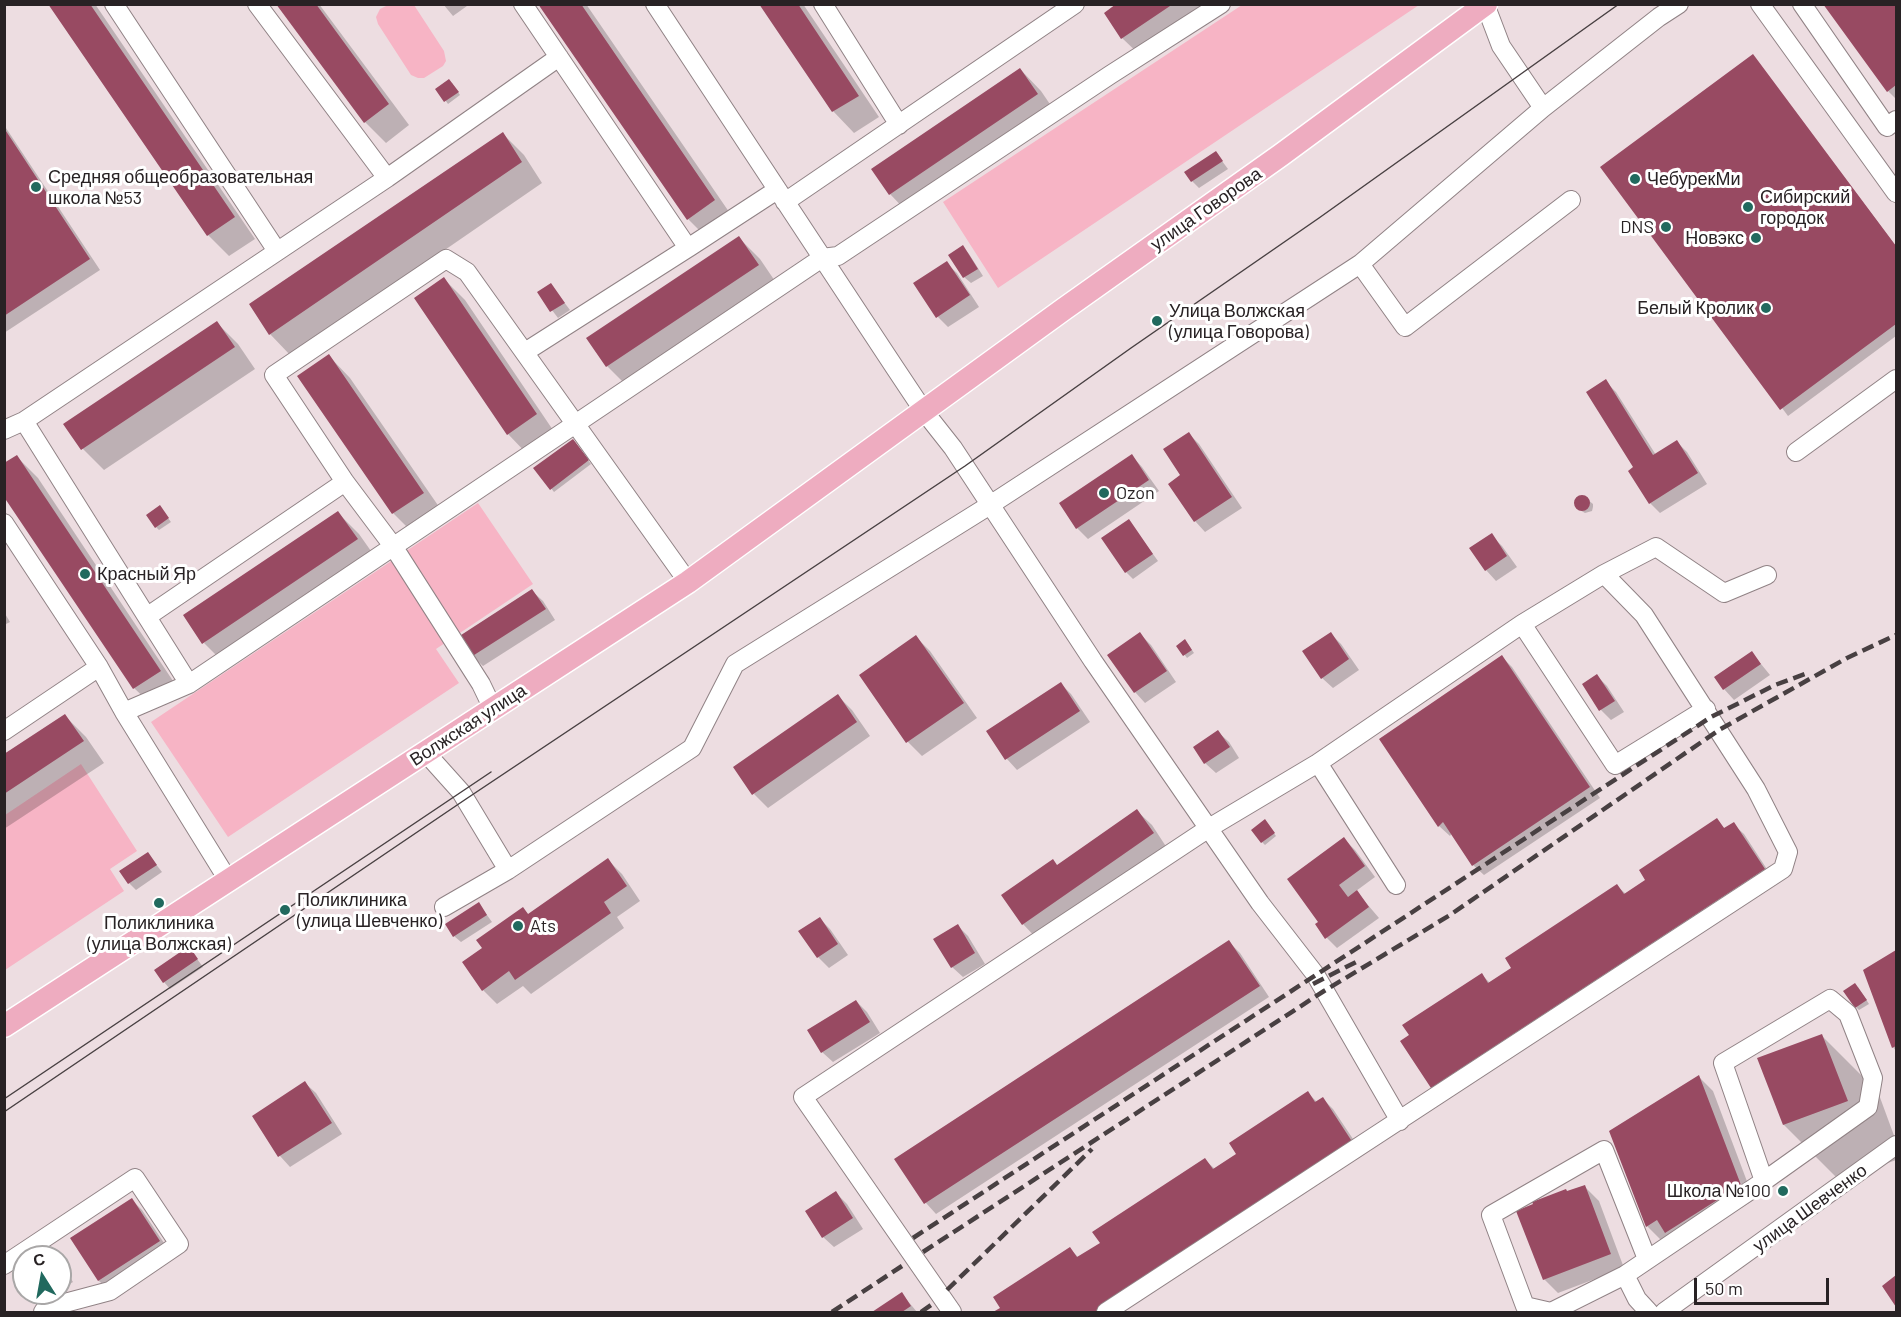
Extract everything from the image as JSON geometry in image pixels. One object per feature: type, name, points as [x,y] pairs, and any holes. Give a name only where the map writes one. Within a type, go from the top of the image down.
[{"type":"main road","name":"улица Говорова","points":[[923,410],[1281,155],[1486,5]]},
{"type":"main road","name":"Волжская улица","points":[[4,1026],[688,582],[923,410]]},
{"type":"street","points":[[114,4],[278,251]]},
{"type":"street","points":[[257,4],[387,178]]},
{"type":"street","points":[[523,4],[688,248]]},
{"type":"street","points":[[655,4],[923,410],[953,448],[1093,661],[1260,903],[1315,974],[1400,1121]]},
{"type":"street","points":[[823,4],[899,125]]},
{"type":"street","points":[[525,352],[688,248],[781,196],[899,125],[1076,4]]},
{"type":"street","points":[[124,712],[189,684],[822,258],[838,256],[1221,4]]},
{"type":"street","points":[[444,907],[508,870],[692,748],[735,664],[990,505],[1360,264],[1544,108],[1659,17],[1679,4]]},
{"type":"street","points":[[1760,4],[1896,193]]},
{"type":"street","points":[[1803,4],[1887,127],[1896,120]]},
{"type":"street","points":[[1486,5],[1501,46],[1544,108]]},
{"type":"street","points":[[4,430],[24,421],[387,178],[560,57]]},
{"type":"street","points":[[1360,264],[1405,327],[1571,200]]},
{"type":"street","points":[[493,709],[481,684],[393,546],[345,482],[274,375],[446,259],[467,272],[688,582]]},
{"type":"street","points":[[1796,452],[1896,379]]},
{"type":"street","points":[[24,421],[189,684]]},
{"type":"street","points":[[148,616],[345,482]]},
{"type":"street","points":[[4,523],[99,667],[124,712],[228,880]]},
{"type":"street","points":[[952,1312],[803,1097],[1209,828],[1318,763],[1522,624],[1604,574],[1656,547],[1724,592],[1767,575]]},
{"type":"street","points":[[1106,1312],[1783,869],[1788,852],[1756,789],[1644,615],[1604,574]]},
{"type":"street","points":[[1522,624],[1615,765],[1706,709]]},
{"type":"street","points":[[4,731],[99,667]]},
{"type":"street","points":[[426,753],[461,792],[508,870]]},
{"type":"street","points":[[1318,763],[1396,885]]},
{"type":"street","points":[[1647,1259],[1604,1150],[1491,1215],[1525,1306],[1551,1312],[1626,1275],[1764,1181],[1868,1107],[1874,1078],[1848,1014],[1830,999],[1723,1063],[1764,1181]]},
{"type":"street","name":"улица Шевченко","points":[[1662,1312],[1896,1145]]},
{"type":"street","points":[[43,1245],[135,1178],[178,1244],[110,1291],[72,1299]]},
{"type":"street","points":[[1626,1275],[1637,1299],[1662,1312]]},
{"type":"shaded area","points":[[388,5],[414,5],[444,51],[446,61],[443,66],[424,78],[411,75],[378,24],[376,17],[380,9]]},
{"type":"shaded area","points":[[1242,5],[1419,5],[998,288],[943,202]]},
{"type":"shaded area","points":[[478,503],[533,584],[436,649],[459,683],[228,837],[151,722]]},
{"type":"shaded area","points":[[81,764],[137,851],[110,869],[124,891],[5,970],[5,815]]},
{"type":"building","points":[[48,4],[90,4],[235,217],[207,236]]},
{"type":"building","points":[[276,4],[316,4],[389,104],[364,123]]},
{"type":"building","points":[[538,4],[581,4],[715,200],[687,220]]},
{"type":"building","points":[[759,4],[798,4],[859,96],[832,112]]},
{"type":"building","points":[[1116,4],[1173,4],[1121,39],[1104,13]]},
{"type":"building","points":[[1823,4],[1896,4],[1896,85],[1887,92]]},
{"type":"building","name":"Сибирский городок","points":[[1753,54],[1896,246],[1896,324],[1780,410],[1600,167]]},
{"type":"building","points":[[1020,68],[1038,94],[889,195],[871,169]]},
{"type":"building","points":[[449,79],[459,92],[444,102],[435,89]]},
{"type":"building","points":[[4,128],[90,259],[4,316]]},
{"type":"building","points":[[503,132],[522,162],[269,335],[249,304]]},
{"type":"building","points":[[1216,151],[1223,161],[1191,182],[1184,172]]},
{"type":"building","points":[[739,236],[759,265],[606,367],[586,338]]},
{"type":"building","points":[[963,245],[978,269],[963,278],[948,255]]},
{"type":"building","points":[[947,261],[970,295],[936,318],[913,283]]},
{"type":"building","points":[[444,277],[537,414],[507,435],[414,298]]},
{"type":"building","points":[[551,283],[565,303],[550,312],[537,292]]},
{"type":"building","points":[[217,321],[235,347],[81,450],[63,424]]},
{"type":"building","points":[[329,354],[424,493],[392,514],[297,376]]},
{"type":"building","points":[[1606,379],[1653,455],[1677,440],[1698,473],[1649,504],[1628,471],[1633,467],[1586,392]]},
{"type":"building","points":[[1189,432],[1232,497],[1194,522],[1168,484],[1180,475],[1163,449]]},
{"type":"building","points":[[573,439],[589,460],[550,490],[533,468]]},
{"type":"building","points":[[1132,454],[1149,480],[1076,529],[1059,503]]},
{"type":"building","points":[[17,455],[161,671],[133,689],[4,497],[4,463]]},
{"type":"building","points":[[1579,495],[1585,495],[1590,503],[1588,509],[1579,511],[1574,506],[1574,500]]},
{"type":"building","points":[[160,505],[169,518],[155,528],[146,515]]},
{"type":"building","points":[[338,511],[358,539],[202,644],[183,615]]},
{"type":"building","points":[[1129,519],[1153,554],[1125,573],[1101,538]]},
{"type":"building","points":[[1492,533],[1507,556],[1485,571],[1469,548]]},
{"type":"building","points":[[532,589],[546,609],[471,657],[458,637]]},
{"type":"building","points":[[1140,632],[1167,671],[1134,693],[1107,655]]},
{"type":"building","points":[[1331,632],[1349,659],[1321,679],[1302,651]]},
{"type":"building","points":[[916,635],[964,703],[906,743],[859,675]]},
{"type":"building","points":[[1185,639],[1192,650],[1183,656],[1176,646]]},
{"type":"building","points":[[1752,651],[1761,664],[1723,690],[1714,677]]},
{"type":"building","points":[[1502,655],[1590,787],[1472,866],[1443,822],[1438,827],[1379,739]]},
{"type":"building","points":[[1597,674],[1615,701],[1599,711],[1582,684]]},
{"type":"building","points":[[1061,682],[1080,711],[1005,760],[986,731]]},
{"type":"building","points":[[838,694],[857,722],[752,795],[733,767]]},
{"type":"building","points":[[65,714],[84,741],[4,794],[4,754]]},
{"type":"building","points":[[1218,730],[1230,747],[1204,764],[1193,747]]},
{"type":"building","points":[[1137,809],[1154,833],[1022,925],[1001,895],[1053,859],[1057,865]]},
{"type":"building","points":[[1717,818],[1724,828],[1734,822],[1765,869],[1431,1088],[1400,1041],[1409,1035],[1402,1025],[1482,973],[1488,983],[1511,968],[1505,958],[1617,884],[1624,894],[1645,880],[1639,870]]},
{"type":"building","points":[[1265,819],[1275,833],[1261,843],[1251,830]]},
{"type":"building","points":[[1344,837],[1365,866],[1339,885],[1348,897],[1357,890],[1369,907],[1325,939],[1315,924],[1318,922],[1287,879]]},
{"type":"building","points":[[148,852],[157,865],[128,884],[119,871]]},
{"type":"building","points":[[608,858],[627,886],[604,902],[611,913],[515,980],[509,971],[482,991],[462,962],[482,948],[476,940],[523,907],[528,914]]},
{"type":"building","points":[[479,902],[487,915],[453,937],[445,924]]},
{"type":"building","points":[[820,917],[838,944],[817,958],[798,931]]},
{"type":"building","points":[[958,924],[975,953],[951,968],[933,939]]},
{"type":"building","points":[[1229,940],[1260,986],[924,1204],[894,1159]]},
{"type":"building","points":[[189,946],[198,959],[163,983],[154,970]]},
{"type":"building","points":[[1896,950],[1896,1046],[1892,1048],[1863,970]]},
{"type":"building","points":[[1855,983],[1867,1000],[1855,1008],[1843,991]]},
{"type":"building","points":[[856,1000],[870,1022],[821,1053],[807,1030]]},
{"type":"building","points":[[1822,1034],[1848,1101],[1783,1125],[1757,1058]]},
{"type":"building","points":[[1699,1075],[1741,1185],[1665,1233],[1657,1220],[1646,1227],[1609,1131]]},
{"type":"building","points":[[305,1081],[332,1123],[278,1157],[252,1116]]},
{"type":"building","points":[[1308,1091],[1315,1102],[1323,1097],[1353,1143],[1095,1312],[993,1312],[1000,1308],[993,1297],[1070,1247],[1077,1257],[1100,1243],[1092,1232],[1205,1158],[1213,1169],[1236,1154],[1229,1143]]},
{"type":"building","points":[[1585,1185],[1611,1254],[1543,1280],[1516,1211],[1566,1189],[1567,1191]]},
{"type":"building","points":[[836,1191],[853,1218],[822,1238],[805,1211]]},
{"type":"building","points":[[132,1198],[160,1241],[98,1281],[70,1238]]},
{"type":"building","points":[[1896,1275],[1896,1307],[1882,1286]]},
{"type":"building","points":[[902,1292],[911,1306],[902,1312],[872,1312]]},
{"type":"tram line","points":[[4,1112],[466,799],[965,466],[1619,4]]},
{"type":"tram line","points":[[4,1099],[491,772]]},
{"type":"railway","points":[[923,1252],[1324,991],[1450,915],[1719,730],[1847,658],[1896,635]]},
{"type":"railway","points":[[913,1238],[1711,717],[1775,685],[1805,674]]},
{"type":"railway","points":[[1313,984],[1356,962]]},
{"type":"railway","points":[[947,1290],[1092,1149]]},
{"type":"railway","points":[[832,1312],[902,1266]]},
{"type":"railway","points":[[921,1312],[931,1305]]},
{"type":"place","name":"ЧебурекМи","points":[[1635,179]]},
{"type":"place","name":"Средняя общеобразовательная школа №53","points":[[36,187]]},
{"type":"place","name":"Сибирский городок","points":[[1748,207]]},
{"type":"place","name":"DNS","points":[[1666,227]]},
{"type":"place","name":"Новэкс","points":[[1756,238]]},
{"type":"place","name":"Белый Кролик","points":[[1766,308]]},
{"type":"place","name":"Улица Волжская (улица Говорова)","points":[[1157,321]]},
{"type":"place","name":"Ozon","points":[[1104,493]]},
{"type":"place","name":"Красный Яр","points":[[85,574]]},
{"type":"place","name":"Поликлиника (улица Волжская)","points":[[159,903]]},
{"type":"place","name":"Поликлиника (улица Шевченко)","points":[[285,910]]},
{"type":"place","name":"Ats","points":[[518,926]]},
{"type":"place","name":"Школа №100","points":[[1783,1191]]}]
